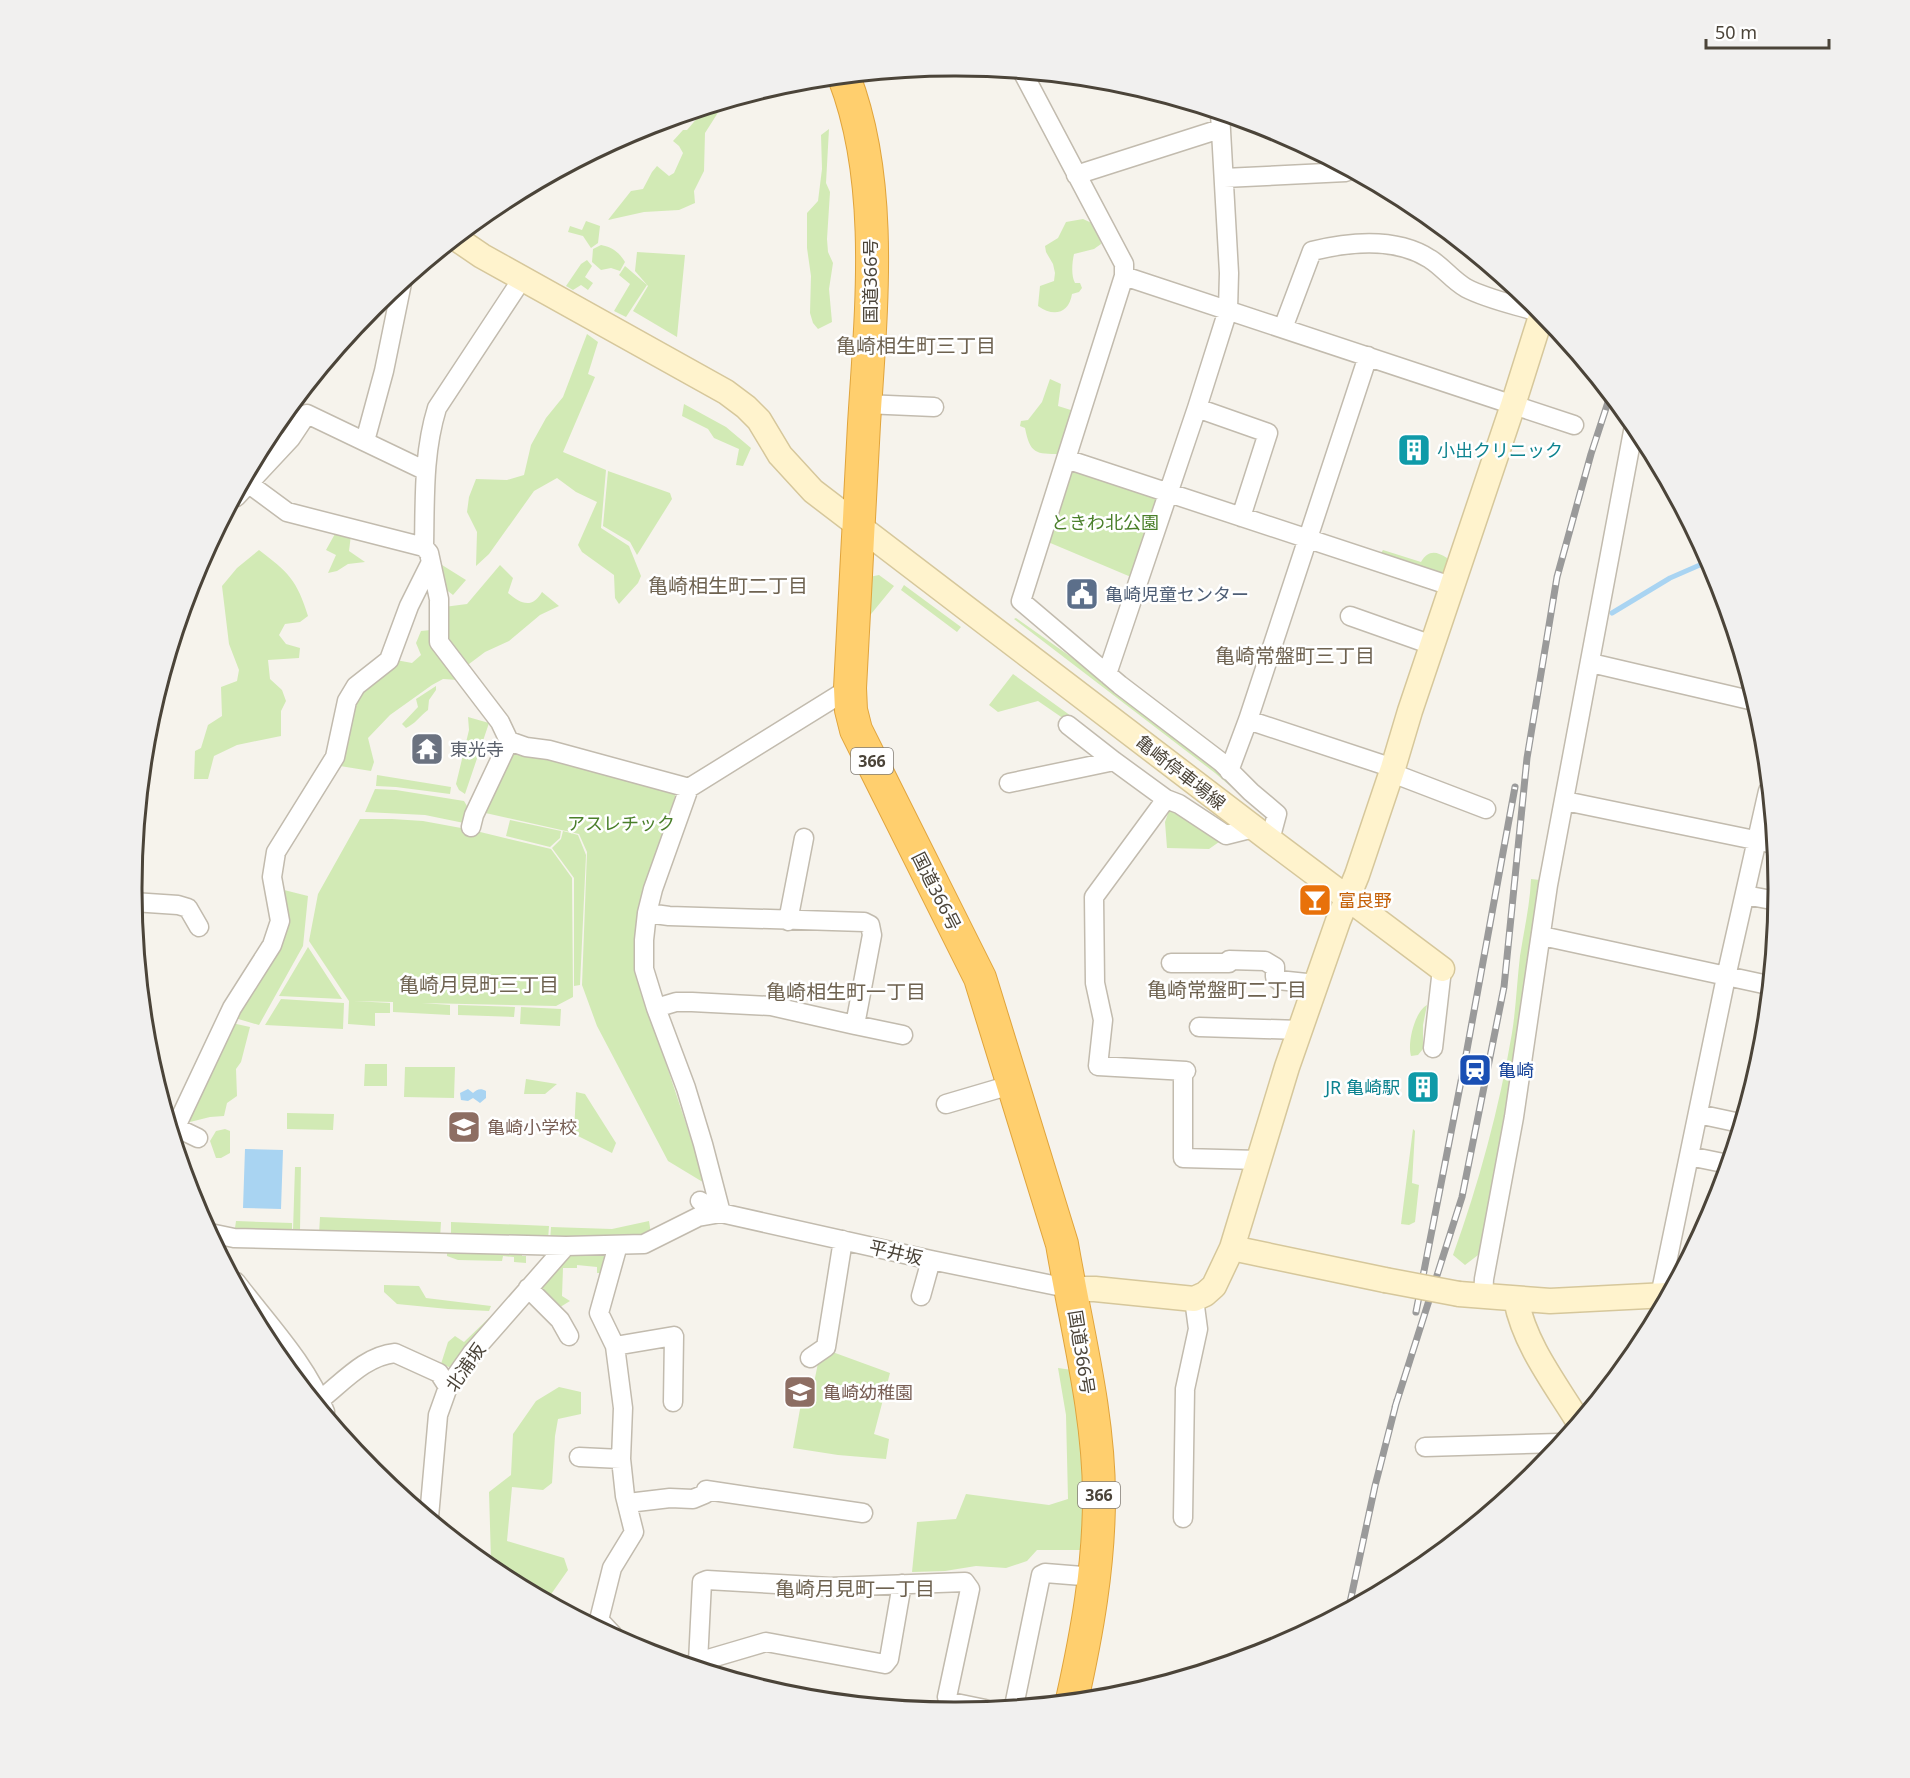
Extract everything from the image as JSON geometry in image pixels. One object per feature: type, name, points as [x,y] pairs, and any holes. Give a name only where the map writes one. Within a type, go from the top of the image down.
[{"type":"highway","name":"国道366号","points":[[846,83],[859,122],[868,178],[872,266],[850,688],[851,710],[856,730],[980,978],[1062,1244],[1072,1289],[1096,1438],[1100,1496],[1095,1577],[1073,1693]]},
{"type":"street","points":[[1026,80],[1124,264],[1124,276],[1021,601],[1107,674],[1221,762],[1277,814],[1262,834],[1226,836],[1179,804],[1166,799],[1068,725]]},
{"type":"street","points":[[1076,176],[1219,121]]},
{"type":"street","points":[[1107,674],[1228,310],[1229,273],[1220,121]]},
{"type":"street","points":[[1224,178],[1337,172]]},
{"type":"street","name":"亀崎停車場線","points":[[463,242],[522,279],[726,392],[759,420],[780,455],[813,491],[1442,969],[1433,1048]]},
{"type":"street","points":[[1283,328],[1312,251],[1329,247],[1394,245],[1412,250],[1430,259],[1455,281],[1467,288],[1522,307]]},
{"type":"street","points":[[1124,276],[1574,425]]},
{"type":"street","points":[[522,279],[437,408],[431,426],[426,471],[427,554],[439,599],[439,642],[500,722],[509,741],[689,788]]},
{"type":"street","points":[[365,441],[384,371],[400,296]]},
{"type":"street","points":[[1072,1289],[1095,1289],[1194,1299],[1205,1294],[1214,1286],[1232,1248],[1299,1030],[1392,770],[1538,323]]},
{"type":"street","points":[[1229,771],[1248,720],[1368,356]]},
{"type":"street","points":[[866,404],[934,407]]},
{"type":"street","points":[[1197,408],[1268,433],[1242,517]]},
{"type":"street","points":[[253,479],[291,438],[307,414],[426,471]]},
{"type":"street","points":[[1483,1297],[1484,1279],[1514,1117],[1548,885],[1566,801],[1632,439]]},
{"type":"street","points":[[1066,459],[1451,586]]},
{"type":"street","points":[[250,485],[288,512],[427,554]]},
{"type":"street","points":[[177,1121],[232,1008],[272,945],[280,921],[272,877],[276,852],[335,758],[347,701],[356,686],[389,660],[427,554]]},
{"type":"street","points":[[1350,616],[1432,645]]},
{"type":"street","points":[[1591,663],[1745,699]]},
{"type":"street","points":[[721,1214],[689,1099],[644,969],[644,940],[652,889],[689,788],[850,688]]},
{"type":"street","points":[[1248,720],[1392,770],[1486,808]]},
{"type":"street","points":[[471,827],[509,741]]},
{"type":"street","points":[[1009,783],[1114,761]]},
{"type":"street","points":[[1166,799],[1094,897],[1095,983],[1103,1020],[1098,1066],[1184,1071],[1183,1158],[1259,1160]]},
{"type":"street","points":[[1566,801],[1766,842],[1745,895],[1726,976],[1665,1283]]},
{"type":"street","points":[[788,921],[804,838]]},
{"type":"street","points":[[1745,895],[1768,899]]},
{"type":"street","points":[[143,903],[178,905],[188,908],[199,927]]},
{"type":"street","points":[[647,913],[788,921],[864,922],[870,925],[872,935],[855,1025]]},
{"type":"street","points":[[1542,936],[1762,985]]},
{"type":"street","points":[[1171,963],[1265,961],[1275,967],[1275,977],[1278,980],[1316,984]]},
{"type":"street","points":[[656,1008],[676,1002],[771,1006],[903,1035]]},
{"type":"street","points":[[1199,1027],[1299,1030]]},
{"type":"street","points":[[946,1104],[1014,1084]]},
{"type":"street","points":[[1698,1114],[1733,1121]]},
{"type":"street","points":[[180,1132],[198,1138]]},
{"type":"street","points":[[1689,1156],[1720,1162]]},
{"type":"street","points":[[700,1201],[721,1214]]},
{"type":"street","points":[[220,1235],[234,1238],[566,1246],[644,1244],[698,1217],[721,1214]]},
{"type":"street","name":"平井坂","points":[[721,1214],[1072,1289]]},
{"type":"street","points":[[810,1358],[826,1347],[843,1240]]},
{"type":"street","points":[[599,1619],[612,1568],[634,1532],[625,1496],[621,1459],[623,1408],[615,1346],[599,1313],[618,1245]]},
{"type":"street","name":"北浦坂","points":[[430,1509],[438,1415],[448,1387],[472,1353],[566,1246]]},
{"type":"street","points":[[1232,1248],[1385,1280],[1483,1297],[1550,1301],[1658,1296]]},
{"type":"street","points":[[921,1296],[931,1260]]},
{"type":"street","points":[[528,1288],[560,1320],[569,1336]]},
{"type":"street","points":[[1183,1518],[1185,1389],[1198,1329],[1194,1299]]},
{"type":"street","points":[[1515,1300],[1519,1317],[1530,1343],[1574,1415]]},
{"type":"street","points":[[274,1331],[300,1366],[310,1383]]},
{"type":"street","points":[[615,1346],[674,1336],[674,1402]]},
{"type":"street","points":[[325,1403],[371,1359],[395,1353],[440,1373],[448,1387]]},
{"type":"street","points":[[1425,1447],[1549,1443]]},
{"type":"street","points":[[579,1457],[621,1459]]},
{"type":"street","points":[[628,1503],[670,1498],[693,1500],[705,1494],[706,1490],[863,1512]]},
{"type":"street","points":[[1015,1699],[1041,1575],[1045,1573],[1095,1577]]},
{"type":"street","points":[[694,1658],[702,1582],[707,1580],[830,1587],[964,1582],[970,1589],[946,1697],[951,1702]]},
{"type":"street","points":[[702,1661],[766,1642],[885,1664],[889,1659],[902,1584]]},
{"type":"green space","points":[[718,112],[705,133],[704,171],[694,191],[695,203],[679,210],[644,212],[608,220],[631,191],[643,189],[657,166],[669,176],[674,173],[683,153],[673,141],[683,130],[687,130],[696,119]]},
{"type":"green space","points":[[829,129],[826,183],[830,192],[827,239],[828,252],[833,263],[829,289],[832,322],[818,329],[810,313],[811,276],[807,248],[807,213],[818,201],[822,169],[821,135]]},
{"type":"green space","points":[[1083,219],[1094,224],[1101,244],[1094,249],[1074,254],[1073,277],[1075,283],[1080,283],[1082,288],[1079,292],[1072,294],[1068,306],[1060,312],[1049,312],[1038,306],[1040,286],[1054,281],[1055,273],[1045,246],[1058,238],[1066,222]]},
{"type":"green space","points":[[586,221],[600,226],[598,243],[591,248],[583,236],[568,232],[570,226],[582,230]]},
{"type":"green space","points":[[601,245],[609,247],[623,258],[625,262],[620,271],[611,268],[601,270],[592,262],[593,249]]},
{"type":"green space","points":[[637,252],[685,255],[677,337],[633,311],[648,286],[635,271]]},
{"type":"green space","points":[[587,260],[592,266],[585,277],[593,283],[588,290],[581,285],[573,290],[566,286],[581,264]]},
{"type":"green space","points":[[625,266],[647,285],[626,317],[614,311],[630,284],[619,275]]},
{"type":"green space","points":[[587,334],[598,342],[588,374],[595,377],[563,452],[606,470],[601,528],[629,546],[641,576],[638,583],[619,604],[615,598],[614,575],[582,552],[578,545],[597,502],[576,492],[557,478],[534,491],[489,554],[476,566],[477,532],[467,512],[469,497],[476,479],[507,480],[524,475],[531,445],[546,418],[563,397]]},
{"type":"green space","points":[[1050,379],[1061,384],[1058,406],[1074,411],[1060,454],[1035,451],[1029,443],[1025,428],[1020,426],[1021,421],[1028,420],[1042,402]]},
{"type":"green space","points":[[684,404],[726,427],[751,448],[743,466],[736,465],[739,449],[714,438],[708,429],[682,416]]},
{"type":"green space","points":[[294,416],[295,419],[280,436]]},
{"type":"green space","name":"ときわ北公園","points":[[1073,468],[1157,496],[1131,577],[1048,542]]},
{"type":"green space","points":[[608,471],[670,493],[672,499],[637,555],[630,542],[603,526]]},
{"type":"green space","points":[[336,532],[351,535],[349,551],[365,562],[348,564],[337,571],[328,573],[336,555],[326,550]]},
{"type":"green space","points":[[259,550],[290,578],[300,594],[308,616],[300,622],[285,624],[279,635],[286,644],[300,648],[299,658],[268,660],[270,679],[282,690],[286,701],[281,711],[281,736],[237,745],[214,756],[208,779],[194,779],[195,751],[201,748],[208,725],[222,716],[221,687],[237,681],[239,670],[229,644],[222,586],[237,568]]},
{"type":"green space","points":[[1383,550],[1421,562],[1426,555],[1439,554],[1447,558],[1449,567],[1446,576],[1379,556]]},
{"type":"green space","points":[[442,565],[466,580],[453,595],[440,585],[436,567]]},
{"type":"green space","points":[[500,565],[513,578],[508,593],[513,597],[530,603],[542,592],[559,606],[540,615],[509,641],[485,652],[465,667],[445,639],[444,607],[467,604]]},
{"type":"green space","points":[[879,575],[894,586],[867,619],[869,577]]},
{"type":"green space","points":[[904,585],[961,627],[957,632],[901,590]]},
{"type":"green space","points":[[1016,618],[1098,676],[1216,767],[1264,815],[1215,773],[1014,619]]},
{"type":"green space","points":[[431,630],[458,680],[443,679],[432,685],[390,715],[368,738],[374,762],[371,771],[340,766],[353,703],[396,660],[412,663],[421,655],[416,643],[421,631]]},
{"type":"green space","points":[[1013,674],[1078,721],[1067,721],[1038,701],[998,712],[989,705]]},
{"type":"green space","points":[[436,686],[429,700],[428,710],[406,728],[402,724],[418,707],[416,699]]},
{"type":"green space","points":[[468,717],[489,723],[465,794],[456,784],[469,730]]},
{"type":"green space","name":"アスレチック","points":[[511,751],[538,753],[676,793],[640,919],[639,982],[706,1184],[668,1161],[597,1026],[582,985],[587,852],[579,834],[481,812],[495,791]]},
{"type":"green space","points":[[377,775],[451,787],[450,794],[376,786]]},
{"type":"green space","points":[[375,789],[396,790],[464,801],[467,806],[464,823],[425,815],[365,812]]},
{"type":"green space","points":[[1170,808],[1219,842],[1209,849],[1167,848],[1165,822]]},
{"type":"green space","points":[[360,819],[423,821],[551,849],[572,878],[573,997],[556,1006],[422,1003],[450,1005],[450,1015],[393,1012],[393,1002],[354,1001],[390,1003],[390,1013],[375,1013],[375,1026],[348,1024],[349,1001],[309,941],[318,894]]},
{"type":"green space","points":[[510,820],[561,831],[560,838],[550,847],[506,836]]},
{"type":"green space","points":[[563,831],[578,835],[586,855],[580,985],[574,986],[574,878],[552,848],[561,839]]},
{"type":"green space","points":[[1531,879],[1540,880],[1509,1119],[1482,1252],[1465,1265],[1453,1255],[1480,1173],[1501,1090],[1513,1024]]},
{"type":"green space","points":[[284,890],[308,896],[303,946],[259,1025],[235,1018],[286,909]]},
{"type":"green space","points":[[308,947],[342,999],[279,996]]},
{"type":"green space","points":[[281,999],[344,1003],[343,1029],[265,1025]]},
{"type":"green space","points":[[458,1005],[515,1007],[514,1017],[458,1015]]},
{"type":"green space","points":[[1427,1005],[1423,1025],[1423,1049],[1418,1055],[1411,1056],[1410,1043],[1413,1028],[1419,1014]]},
{"type":"green space","points":[[521,1007],[561,1009],[560,1026],[520,1024]]},
{"type":"green space","points":[[232,1023],[250,1027],[241,1062],[236,1069],[237,1096],[227,1103],[224,1116],[182,1124]]},
{"type":"green space","points":[[365,1064],[387,1064],[387,1086],[364,1086]]},
{"type":"green space","points":[[405,1067],[455,1067],[454,1098],[404,1097]]},
{"type":"green space","points":[[526,1079],[557,1084],[545,1094],[524,1094]]},
{"type":"green space","points":[[576,1092],[585,1094],[616,1143],[612,1153],[574,1134]]},
{"type":"green space","points":[[287,1113],[334,1114],[333,1130],[287,1129]]},
{"type":"green space","points":[[225,1129],[230,1131],[230,1153],[216,1158],[210,1141],[216,1131]]},
{"type":"green space","points":[[1413,1129],[1415,1131],[1412,1183],[1419,1185],[1415,1222],[1409,1225],[1401,1224]]},
{"type":"green space","points":[[295,1167],[301,1167],[300,1231],[293,1231]]},
{"type":"green space","points":[[320,1217],[441,1222],[440,1239],[319,1234]]},
{"type":"green space","points":[[236,1221],[292,1223],[292,1231],[235,1228]]},
{"type":"green space","points":[[649,1221],[651,1234],[550,1241],[551,1227],[612,1229]]},
{"type":"green space","points":[[451,1222],[549,1226],[548,1240],[451,1236]]},
{"type":"green space","points":[[447,1249],[522,1252],[522,1256],[526,1256],[526,1263],[514,1262],[514,1257],[503,1256],[502,1261],[458,1260],[447,1256]]},
{"type":"green space","points":[[569,1253],[606,1254],[610,1260],[606,1273],[597,1273],[597,1267],[577,1265],[577,1268],[563,1268],[562,1296],[570,1301],[557,1309],[535,1289]]},
{"type":"green space","points":[[384,1285],[419,1286],[426,1298],[491,1306],[489,1311],[397,1304],[384,1292]]},
{"type":"green space","points":[[489,1318],[497,1318],[454,1369],[441,1364],[448,1342],[455,1336],[464,1342]]},
{"type":"green space","points":[[827,1350],[890,1373],[874,1434],[889,1439],[886,1459],[793,1448],[804,1387],[813,1388],[819,1358]]},
{"type":"green space","points":[[1058,1368],[1072,1370],[1081,1421],[1083,1525],[1080,1550],[1037,1550],[1027,1561],[1006,1568],[976,1566],[945,1571],[912,1572],[917,1522],[956,1519],[966,1494],[1049,1505],[1068,1499],[1066,1415]]},
{"type":"green space","points":[[559,1387],[581,1392],[581,1414],[558,1419],[552,1483],[543,1490],[512,1487],[507,1541],[564,1558],[568,1570],[551,1594],[491,1556],[489,1492],[511,1475],[513,1434],[536,1401]]},
{"type":"water","points":[[468,1089],[473,1093],[479,1089],[486,1091],[486,1098],[480,1103],[473,1098],[468,1101],[461,1100],[460,1093]]},
{"type":"water","points":[[245,1149],[283,1150],[281,1209],[243,1208]]},
{"type":"waterway","points":[[1612,613],[1670,578],[1700,565]]},
{"type":"railway","points":[[1395,1407],[1462,1197],[1504,987],[1527,758],[1557,577],[1607,404]]},
{"type":"railway","points":[[1416,1312],[1515,787]]},
{"type":"railway","points":[[1351,1598],[1375,1486],[1397,1400]]},
{"type":"place","name":"小出クリニック","points":[[1414,450]]},
{"type":"place","name":"亀崎児童センター","points":[[1082,594]]},
{"type":"place","name":"東光寺","points":[[427,749]]},
{"type":"place","name":"富良野","points":[[1315,900]]},
{"type":"place","name":"亀崎","points":[[1475,1070]]},
{"type":"place","name":"JR 亀崎駅","points":[[1423,1087]]},
{"type":"place","name":"亀崎小学校","points":[[464,1127]]},
{"type":"place","name":"亀崎幼稚園","points":[[800,1392]]},
{"type":"district","name":"亀崎相生町三丁目","points":[[916,345]]},
{"type":"district","name":"亀崎相生町二丁目","points":[[728,585]]},
{"type":"district","name":"亀崎常盤町三丁目","points":[[1295,655]]},
{"type":"district","name":"亀崎月見町三丁目","points":[[479,984]]},
{"type":"district","name":"亀崎常盤町二丁目","points":[[1227,989]]},
{"type":"district","name":"亀崎相生町一丁目","points":[[846,991]]},
{"type":"district","name":"亀崎月見町一丁目","points":[[855,1588]]}]
